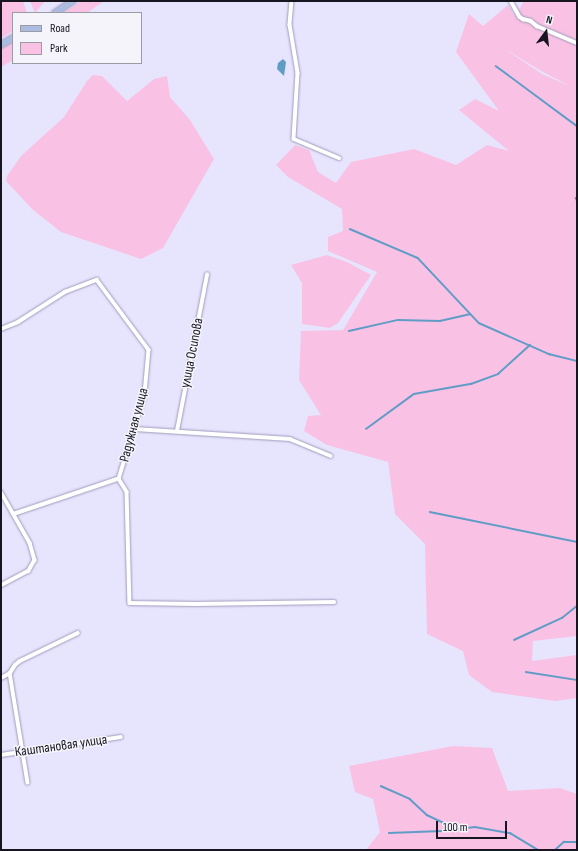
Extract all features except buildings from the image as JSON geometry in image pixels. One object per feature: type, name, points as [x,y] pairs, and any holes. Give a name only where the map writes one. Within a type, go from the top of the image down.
[{"type":"main road","points":[[56,12],[73,1]]},
{"type":"main road","points":[[1,45],[12,39]]},
{"type":"street","points":[[292,1],[290,25],[298,73],[294,139],[339,158]]},
{"type":"street","points":[[511,1],[520,17],[523,19],[531,21],[537,26],[577,43]]},
{"type":"street","name":"улица Осипова","points":[[178,431],[207,275]]},
{"type":"street","name":"Радужная улица","points":[[1,329],[18,322],[64,292],[97,280],[149,350],[145,394],[119,479],[108,484],[15,514]]},
{"type":"street","points":[[135,429],[290,439],[331,456]]},
{"type":"street","points":[[119,479],[127,492],[130,603],[196,604],[334,602]]},
{"type":"street","points":[[1,492],[15,514],[30,543],[35,560],[29,571],[1,586]]},
{"type":"street","points":[[1,678],[10,673],[14,666],[20,661],[78,633]]},
{"type":"street","points":[[10,673],[28,783]]},
{"type":"street","name":"Каштановая улица","points":[[1,755],[121,737]]},
{"type":"green space","points":[[1,1],[23,1],[27,12],[12,12],[12,32],[1,38]]},
{"type":"green space","points":[[30,1],[45,1],[36,12]]},
{"type":"green space","points":[[81,1],[104,1],[88,12],[64,12]]},
{"type":"green space","points":[[524,1],[577,1],[577,636],[533,641],[532,661],[577,655],[577,698],[555,701],[492,692],[469,675],[463,651],[427,634],[425,544],[395,514],[388,462],[327,445],[304,431],[308,416],[321,415],[299,380],[301,331],[343,330],[377,272],[328,251],[328,237],[343,231],[342,209],[288,177],[276,165],[295,145],[309,150],[318,172],[336,183],[351,162],[414,149],[456,165],[487,145],[509,151],[459,110],[475,99],[499,111],[456,52],[469,14],[483,26],[508,5],[515,16]],"holes":[[[505,49],[541,71],[570,86],[542,74]]]},
{"type":"green space","points":[[12,43],[12,61],[1,67],[1,49]]},
{"type":"green space","points":[[93,75],[102,76],[127,101],[154,79],[167,76],[170,97],[190,120],[214,159],[163,248],[141,259],[61,232],[32,209],[6,181],[7,176],[21,156],[64,117],[87,81]]},
{"type":"green space","points":[[327,255],[347,262],[371,275],[338,323],[330,328],[302,324],[302,283],[291,265]]},
{"type":"green space","points":[[453,746],[492,748],[508,791],[560,788],[577,794],[577,850],[366,850],[380,832],[373,799],[355,792],[349,766]]},
{"type":"water","points":[[283,59],[286,62],[284,76],[277,69],[278,63]]},
{"type":"waterway","points":[[496,66],[577,126]]},
{"type":"waterway","points":[[350,229],[418,258],[479,323],[549,354],[577,361]]},
{"type":"waterway","points":[[349,331],[398,320],[440,321],[470,314]]},
{"type":"waterway","points":[[366,429],[414,394],[471,384],[498,374],[530,345]]},
{"type":"waterway","points":[[430,512],[577,542]]},
{"type":"waterway","points":[[514,640],[562,618],[577,606]]},
{"type":"waterway","points":[[526,672],[577,680]]},
{"type":"waterway","points":[[381,786],[410,799],[427,815],[455,828]]},
{"type":"waterway","points":[[389,833],[442,831],[475,827],[510,833],[538,850]]},
{"type":"waterway","points":[[555,850],[564,842],[577,842]]}]
